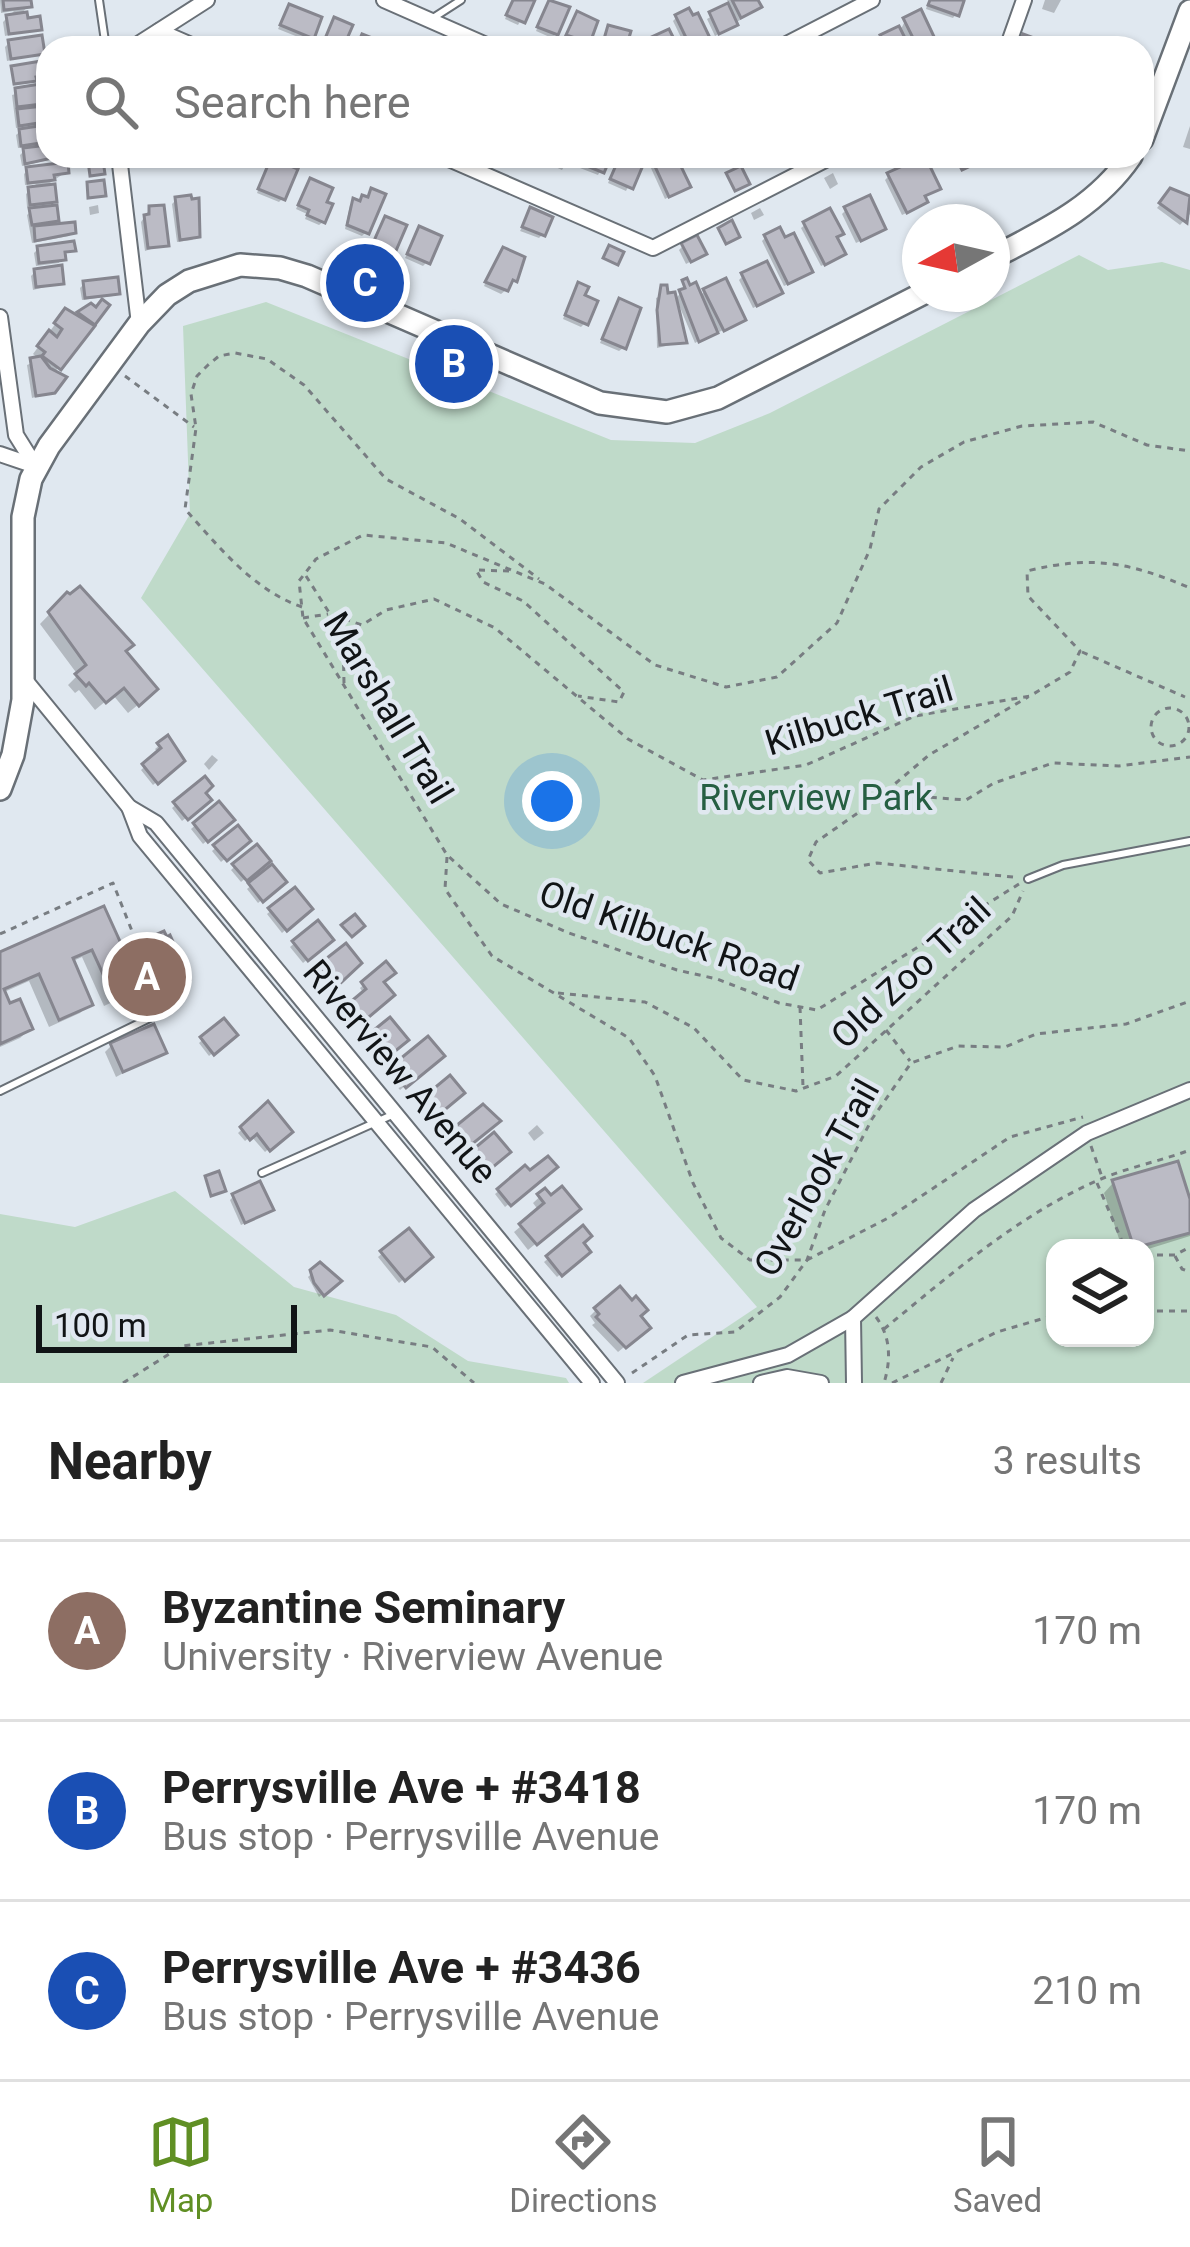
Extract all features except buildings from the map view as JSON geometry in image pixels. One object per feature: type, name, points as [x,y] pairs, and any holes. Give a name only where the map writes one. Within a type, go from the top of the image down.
[{"type":"main road","points":[[1154,107],[1190,11]]},
{"type":"main road","points":[[1010,248],[1078,211],[1122,168]]},
{"type":"main road","points":[[0,789],[17,737],[25,680],[23,517],[27,491],[37,466],[140,324],[167,295],[189,281],[240,265],[307,276],[600,404],[667,412],[718,398],[902,304]]},
{"type":"street","points":[[151,36],[207,0]]},
{"type":"street","points":[[384,0],[467,36]]},
{"type":"street","points":[[802,36],[872,0]]},
{"type":"street","points":[[1011,36],[1024,0]]},
{"type":"street","points":[[159,31],[170,36]]},
{"type":"street","points":[[120,168],[140,324]]},
{"type":"street","points":[[470,168],[653,248],[810,168]]},
{"type":"street","points":[[0,317],[16,435],[37,466]]},
{"type":"street","points":[[0,454],[37,466]]},
{"type":"street","name":"Riverview Avenue","points":[[25,680],[129,807],[140,836],[592,1383]]},
{"type":"street","name":"Riverview Avenue","points":[[129,807],[155,823],[617,1383]]},
{"type":"street","points":[[683,1383],[788,1355],[858,1314],[974,1210],[1087,1133],[1190,1090]]},
{"type":"street","points":[[854,1383],[858,1314]]},
{"type":"street","points":[[761,1383],[787,1377],[821,1383]]},
{"type":"lane","points":[[99,0],[104,36]]},
{"type":"lane","points":[[430,20],[461,0]]},
{"type":"lane","points":[[1028,879],[1063,865],[1190,841]]},
{"type":"lane","points":[[0,1091],[156,1015]]},
{"type":"lane","points":[[262,1173],[395,1113]]},
{"type":"path","points":[[302,607],[280,599],[230,560],[185,509],[196,428],[191,394],[197,376],[219,356],[236,353],[267,359],[304,385],[386,479],[460,520],[545,584]]},
{"type":"path","points":[[110,364],[196,428]]},
{"type":"path","name":"Marshall Trail","points":[[447,855],[303,618],[299,581],[316,560],[363,535],[446,543],[545,584],[655,665],[726,687],[777,677],[836,623],[870,549],[879,509],[921,467],[964,442],[1022,426],[1093,422],[1147,445],[1190,451]]},
{"type":"path","points":[[1185,697],[1080,651],[1028,596],[1028,571],[1072,560],[1144,568],[1190,588]]},
{"type":"path","points":[[515,571],[476,571],[483,582],[523,601],[624,692],[619,702],[577,696]]},
{"type":"path","points":[[305,574],[330,614]]},
{"type":"path","name":"Kilbuck Trail","points":[[362,625],[386,610],[434,599],[495,628],[628,739],[703,780],[806,766],[915,716],[1030,696],[1070,672],[1080,651]]},
{"type":"path","points":[[303,618],[330,614],[362,625]]},
{"type":"path","points":[[344,684],[343,634],[362,625]]},
{"type":"path","points":[[875,801],[929,755],[1030,696]]},
{"type":"path","points":[[1170,708],[1187,717],[1189,730],[1183,742],[1164,746],[1154,737],[1151,724],[1158,713],[1170,708]]},
{"type":"path","points":[[875,801],[914,796],[965,800],[994,783],[1053,763],[1119,766],[1190,757]]},
{"type":"path","name":"Old Zoo Trail","points":[[803,1088],[836,1076],[1012,916],[1028,879],[877,863],[820,873],[808,860],[816,842],[875,801]]},
{"type":"path","points":[[447,855],[445,889],[492,956],[629,1038],[655,1076],[693,1183],[721,1238],[750,1260],[807,1260],[890,1217],[1010,1137],[1099,1114]]},
{"type":"path","name":"Old Kilbuck Road","points":[[447,855],[502,904],[778,1004],[817,1010],[1028,879]]},
{"type":"path","points":[[0,934],[113,883],[132,932]]},
{"type":"path","points":[[558,993],[645,1002],[694,1028],[743,1080],[796,1091],[803,1088],[800,1007]]},
{"type":"path","name":"Overlook Trail","points":[[633,1372],[688,1335],[735,1332],[780,1298],[807,1260],[825,1210],[862,1138],[910,1063],[958,1046],[1005,1046],[1036,1034],[1126,1024],[1190,1001]]},
{"type":"path","points":[[886,1030],[910,1063]]},
{"type":"path","points":[[1087,1133],[1122,1239]]},
{"type":"path","points":[[884,1329],[1046,1207],[1099,1180],[1190,1152]]},
{"type":"path","points":[[1154,1255],[1174,1255],[1190,1247]]},
{"type":"path","points":[[1174,1255],[1182,1269],[1190,1271]]},
{"type":"path","points":[[1154,1311],[1190,1311]]},
{"type":"path","points":[[858,1314],[873,1314],[884,1329],[890,1363],[884,1383]]},
{"type":"path","points":[[892,1383],[997,1332],[1046,1318]]},
{"type":"path","points":[[122,1383],[182,1346],[330,1330],[432,1347],[474,1383]]},
{"type":"path","points":[[941,1383],[954,1355]]},
{"type":"green space","name":"Riverview Park","points":[[1079,255],[1108,270],[1162,262],[1190,270],[1190,1383],[643,1383],[757,1307],[141,598],[190,514],[183,326],[266,302],[611,440],[695,443],[770,413],[968,312],[1010,312],[1010,290]]},
{"type":"green space","points":[[175,1191],[294,1287],[396,1315],[468,1361],[566,1378],[569,1383],[0,1383],[0,1214],[75,1227]]},
{"type":"place","name":"Perrysville Ave + #3436","points":[[365,283]]},
{"type":"place","name":"Perrysville Ave + #3418","points":[[454,364]]},
{"type":"place","name":"Byzantine Seminary","points":[[147,977]]}]
